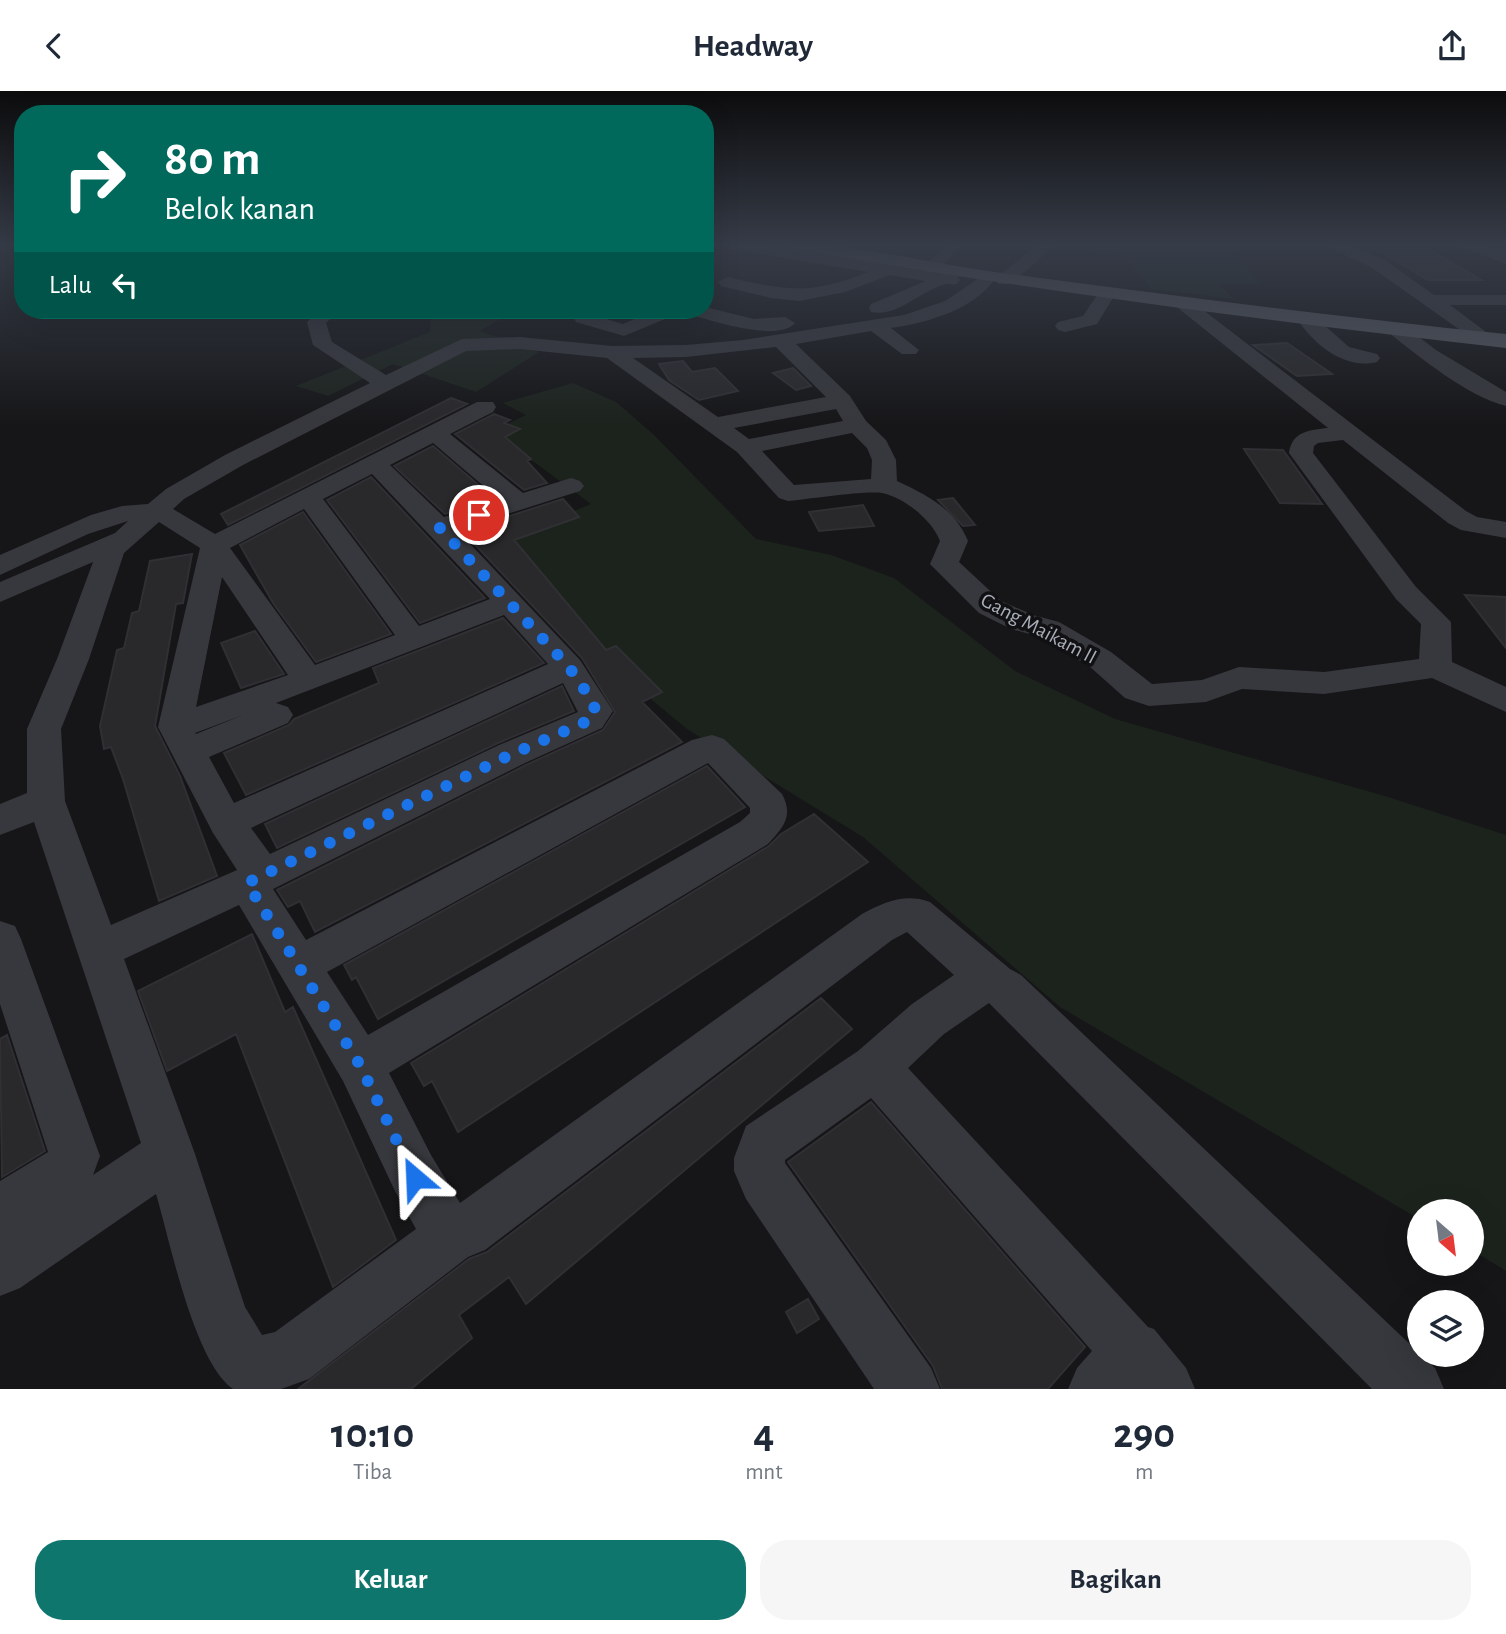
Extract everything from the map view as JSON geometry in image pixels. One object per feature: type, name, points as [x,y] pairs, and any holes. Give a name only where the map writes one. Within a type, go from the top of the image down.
[{"type":"main road","points":[[1189,305],[1499,341]]},
{"type":"street","points":[[714,315],[754,325],[877,309],[888,305]]},
{"type":"street","points":[[948,305],[938,310],[877,327],[695,350],[612,352],[520,343],[476,342],[456,347],[234,460],[175,494],[111,550],[73,659],[44,729],[46,801],[170,1154],[221,1320],[240,1354],[251,1367],[288,1359],[450,1237],[466,1231],[866,936],[896,916],[915,914],[994,983],[1018,999],[1061,1046],[1414,1389]]},
{"type":"street","points":[[1065,326],[1090,320],[1100,305]]},
{"type":"street","points":[[1185,305],[1463,521],[1503,533]]},
{"type":"street","points":[[1436,305],[1499,341]]},
{"type":"street","points":[[319,319],[316,321],[323,345],[384,383]]},
{"type":"street","points":[[591,319],[624,330],[649,319]]},
{"type":"street","points":[[1306,319],[1342,353],[1353,358],[1370,358]]},
{"type":"street","points":[[877,327],[909,350]]},
{"type":"street","points":[[1395,329],[1497,397],[1506,399]]},
{"type":"street","points":[[612,352],[745,447],[788,493],[885,485],[882,472],[884,460],[878,445],[780,339]]},
{"type":"street","points":[[214,545],[485,407]]},
{"type":"street","points":[[714,425],[849,413]]},
{"type":"street","points":[[745,447],[849,413]]},
{"type":"street","points":[[1347,432],[1311,437],[1300,447],[1301,453],[1406,593],[1436,622],[1436,667],[1506,701]]},
{"type":"street","points":[[435,433],[520,503]]},
{"type":"street","points":[[99,950],[255,879],[512,754],[592,719],[596,711],[569,667],[439,527],[374,463]]},
{"type":"street","name":"Gang Maikam II","points":[[885,485],[918,500],[948,527],[954,541],[944,564],[974,594],[1004,615],[1040,629],[1048,629],[1093,654],[1143,694],[1159,696],[1206,691],[1239,678],[1324,683],[1436,667]]},
{"type":"street","points":[[439,527],[571,486]]},
{"type":"street","points":[[307,497],[414,640]]},
{"type":"street","points":[[0,566],[110,517],[137,510],[176,519],[214,545],[308,680]]},
{"type":"street","points":[[0,593],[122,539]]},
{"type":"street","points":[[214,545],[181,740],[255,879],[297,966],[360,1065],[413,1173],[450,1237]]},
{"type":"street","points":[[181,740],[308,680],[414,640],[513,609]]},
{"type":"street","points":[[181,740],[513,609]]},
{"type":"street","points":[[226,823],[569,667]]},
{"type":"street","points":[[297,966],[704,749],[712,748],[719,752],[769,804],[769,818],[754,833],[360,1065]]},
{"type":"street","points":[[0,820],[46,801]]},
{"type":"street","points":[[0,939],[75,1156],[69,1168],[0,1211]]},
{"type":"street","points":[[910,1389],[764,1181],[759,1168],[759,1156],[764,1144],[875,1067],[961,993],[976,984],[994,983]]},
{"type":"street","points":[[875,1067],[1132,1376]]},
{"type":"street","points":[[0,1268],[170,1154]]},
{"type":"shaded area","points":[[431,319],[501,319],[480,331],[539,352],[476,392],[393,364],[328,396],[296,386],[430,332]]},
{"type":"shaded area","points":[[573,383],[616,402],[653,434],[756,539],[831,555],[894,578],[1015,671],[1115,719],[1388,797],[1506,835],[1506,1271],[1484,1257],[1484,1199],[1407,1199],[1407,1212],[1060,1007],[863,837],[687,729],[605,661],[495,544],[591,504],[492,431],[526,415],[503,403]]},
{"type":"building","points":[[1287,343],[1332,374],[1297,376],[1253,345]]},
{"type":"building","points":[[683,361],[692,372],[715,368],[738,391],[699,400],[669,380],[659,364]]},
{"type":"building","points":[[793,368],[811,386],[796,390],[773,373]]},
{"type":"building","points":[[451,398],[467,404],[228,525],[221,514]]},
{"type":"building","points":[[494,414],[510,420],[504,423],[520,429],[505,437],[531,459],[527,461],[547,483],[524,490],[455,434]]},
{"type":"building","points":[[433,446],[495,499],[445,514],[394,466]]},
{"type":"building","points":[[1244,449],[1283,450],[1322,504],[1280,503]]},
{"type":"building","points":[[371,477],[485,598],[420,623],[327,500]]},
{"type":"building","points":[[953,498],[975,525],[963,526],[938,500]]},
{"type":"building","points":[[563,499],[579,517],[514,540],[606,650],[616,646],[662,692],[642,702],[682,742],[315,932],[300,901],[288,907],[277,890],[526,765],[603,730],[615,712],[582,658],[462,531]]},
{"type":"building","points":[[863,505],[874,526],[819,531],[809,512]]},
{"type":"building","points":[[303,512],[391,634],[316,662],[273,603],[240,545]]},
{"type":"building","points":[[192,554],[183,603],[176,604],[155,726],[180,776],[217,876],[159,901],[123,779],[111,747],[104,749],[100,726],[117,650],[124,648],[132,613],[139,611],[150,561]]},
{"type":"building","points":[[1465,595],[1506,597],[1506,648]]},
{"type":"building","points":[[503,618],[544,663],[246,795],[224,753],[289,725],[294,719],[379,683],[373,668]]},
{"type":"building","points":[[255,631],[284,674],[241,688],[221,643]]},
{"type":"building","points":[[562,686],[574,711],[498,743],[277,848],[265,824]]},
{"type":"building","points":[[707,766],[745,807],[378,1019],[356,977],[352,980],[344,965]]},
{"type":"building","points":[[814,814],[868,862],[458,1132],[432,1081],[424,1086],[411,1063],[769,846],[781,834]]},
{"type":"building","points":[[252,934],[285,1012],[293,1007],[396,1240],[333,1287],[236,1034],[167,1071],[138,991]]},
{"type":"building","points":[[821,998],[852,1029],[526,1304],[509,1277],[459,1315],[472,1338],[411,1389],[298,1389],[469,1259],[487,1252]]},
{"type":"building","points":[[7,1035],[45,1151],[2,1177],[0,1039]]},
{"type":"building","points":[[871,1102],[1085,1347],[1048,1389],[942,1389],[933,1366],[788,1162]]},
{"type":"building","points":[[808,1299],[819,1319],[797,1333],[786,1312]]},
{"type":"route","points":[[415,1178],[360,1065],[247,883],[512,754],[590,720],[595,715],[596,711],[589,696],[569,667],[439,527],[479,515]]}]
